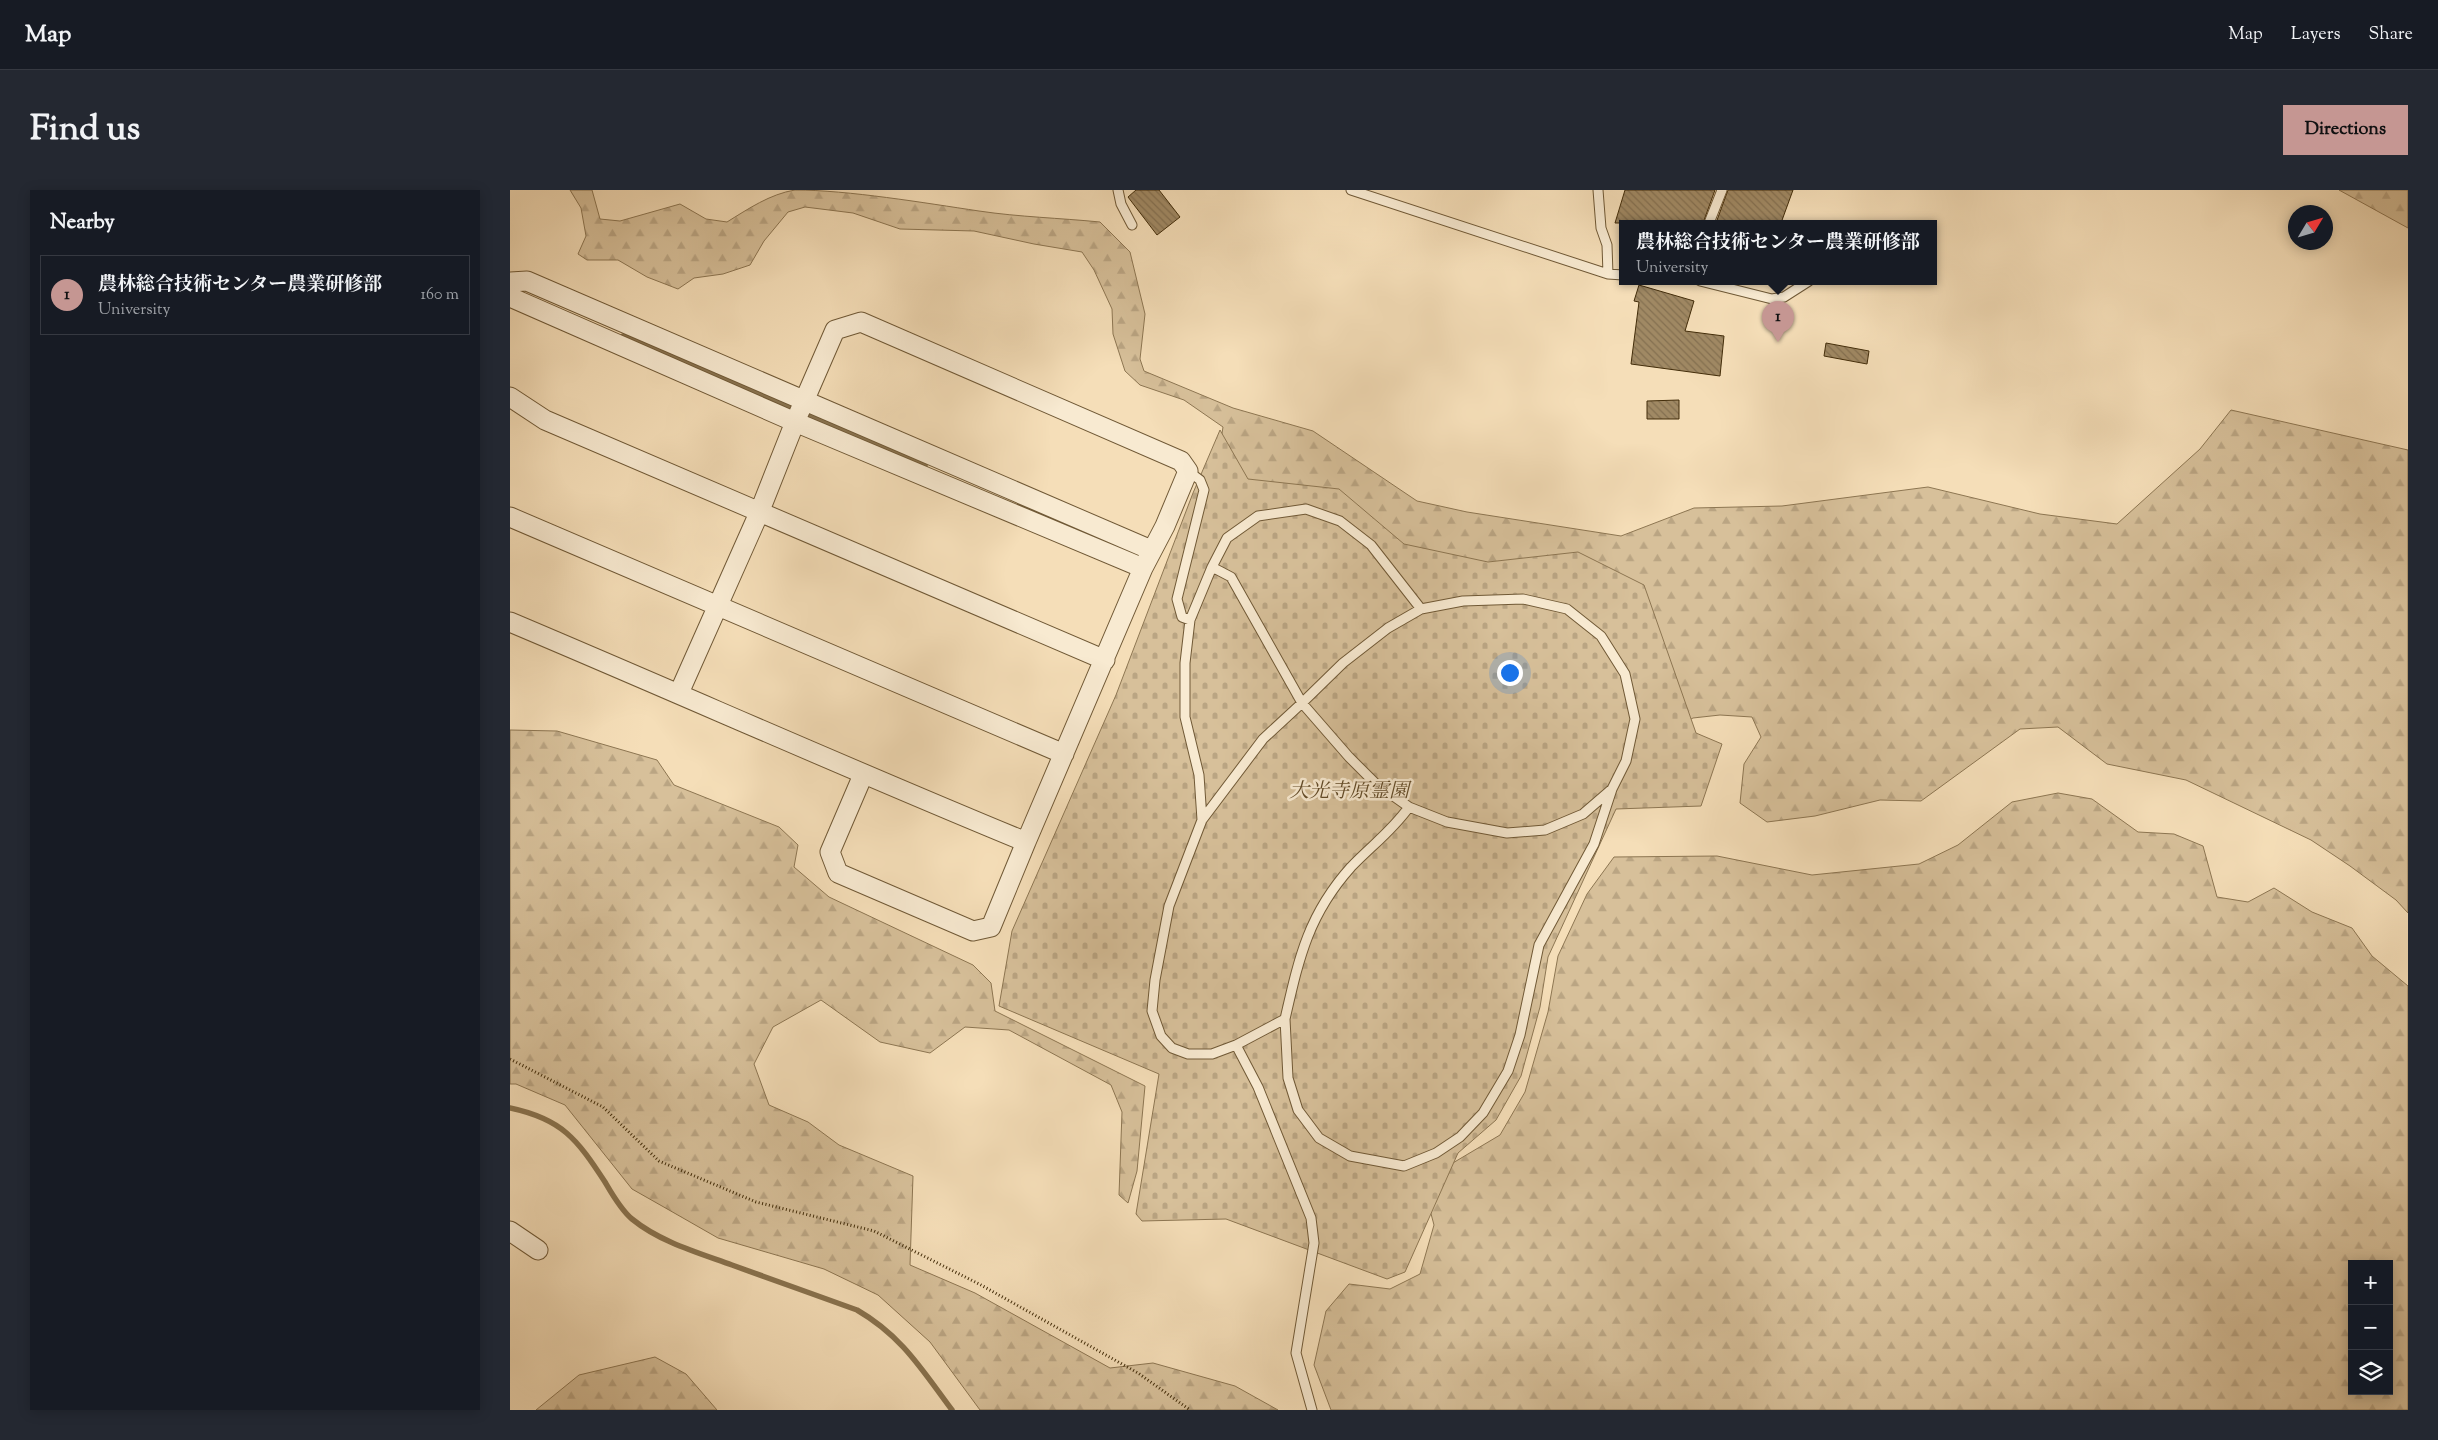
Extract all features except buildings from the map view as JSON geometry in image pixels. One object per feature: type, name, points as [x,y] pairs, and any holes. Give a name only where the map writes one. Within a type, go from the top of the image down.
[{"type":"street","points":[[510,282],[528,281],[1151,550]]},
{"type":"street","points":[[510,297],[795,422],[1143,568]]},
{"type":"street","points":[[679,693],[759,513],[795,422],[835,330],[861,322],[1181,461],[1188,471],[1165,526],[1143,568],[990,927],[973,931],[838,873],[830,852],[863,776]]},
{"type":"street","points":[[510,397],[545,420],[1105,660]]},
{"type":"street","points":[[510,516],[1064,754]]},
{"type":"street","points":[[510,622],[679,693],[863,776],[1026,842]]},
{"type":"street","points":[[510,1231],[538,1250]]},
{"type":"lane","points":[[1118,190],[1121,204],[1132,225]]},
{"type":"lane","points":[[1351,190],[1608,274],[1619,275]]},
{"type":"lane","points":[[1598,190],[1601,228],[1607,245],[1608,274]]},
{"type":"lane","points":[[1710,220],[1722,190]]},
{"type":"lane","points":[[1716,285],[1772,299],[1784,297],[1803,285]]},
{"type":"lane","points":[[1188,471],[1200,480],[1204,490],[1177,599],[1182,617],[1190,620]]},
{"type":"lane","points":[[1202,820],[1198,775],[1185,717],[1184,663],[1190,620],[1227,538],[1258,516],[1306,509],[1340,520],[1372,545],[1421,609]]},
{"type":"lane","points":[[1212,568],[1232,577],[1302,703],[1349,757],[1375,783],[1409,807],[1447,822],[1508,833],[1545,830],[1583,814],[1612,789]]},
{"type":"lane","points":[[1285,1019],[1236,1045],[1212,1054],[1188,1054],[1172,1048],[1161,1036],[1152,1011],[1155,980],[1169,906],[1202,820],[1263,739],[1343,663],[1388,628],[1421,609],[1463,601],[1523,599],[1567,609],[1601,636],[1625,674],[1635,719],[1626,761],[1612,789],[1594,844],[1539,945],[1520,1035],[1508,1071],[1483,1113],[1460,1137],[1436,1153],[1404,1166],[1350,1156],[1319,1138],[1298,1110],[1290,1086],[1285,1019],[1301,950],[1316,914],[1352,867],[1395,827],[1409,807]]},
{"type":"lane","points":[[1236,1045],[1258,1087],[1311,1218],[1314,1243],[1296,1353],[1312,1410]]},
{"type":"path","points":[[510,1059],[602,1107],[659,1161],[756,1202],[874,1231],[981,1285],[1130,1368],[1190,1410]]},
{"type":"green space","points":[[570,190],[592,190],[600,219],[620,221],[680,204],[706,219],[727,222],[768,198],[795,190],[862,195],[994,213],[1100,222],[1130,252],[1145,314],[1140,359],[1144,371],[1233,408],[1313,431],[1417,501],[1467,512],[1621,536],[1694,508],[1782,506],[1928,487],[2040,514],[2117,524],[2200,449],[2231,410],[2408,450],[2408,913],[2396,900],[2311,840],[2186,780],[2107,764],[2058,727],[2020,729],[1921,801],[1880,800],[1815,816],[1767,822],[1740,803],[1744,764],[1761,737],[1752,717],[1720,715],[1693,718],[1667,732],[1235,517],[1219,453],[1223,427],[1184,400],[1140,385],[1125,371],[1113,334],[1112,309],[1094,270],[1082,252],[974,231],[900,229],[853,213],[805,207],[788,212],[764,241],[750,265],[723,274],[694,278],[678,289],[647,277],[618,260],[587,260],[578,254],[586,236],[581,208]]},
{"type":"green space","points":[[2339,190],[2408,190],[2408,228]]},
{"type":"green space","name":"大光寺原霊園","points":[[1220,430],[1248,479],[1339,489],[1404,544],[1488,562],[1578,552],[1644,585],[1696,733],[1722,744],[1701,806],[1616,809],[1548,957],[1540,1007],[1521,1076],[1496,1120],[1458,1153],[1405,1272],[1387,1279],[1226,1219],[1142,1221],[1136,1214],[1159,1074],[999,1006],[1012,931],[1116,695],[1193,493]]},
{"type":"green space","points":[[510,730],[557,731],[657,760],[674,785],[779,827],[798,845],[794,867],[829,897],[973,965],[991,983],[995,1011],[1145,1086],[1137,1171],[1128,1203],[1119,1195],[1122,1112],[1111,1085],[1009,1030],[965,1027],[930,1053],[880,1042],[821,1000],[773,1027],[754,1064],[769,1105],[808,1122],[839,1145],[913,1176],[910,1265],[975,1293],[1110,1368],[1153,1363],[1235,1386],[1278,1410],[980,1410],[930,1342],[878,1295],[824,1269],[718,1238],[632,1189],[565,1105],[516,1084],[510,1084]]},
{"type":"green space","points":[[2058,793],[2092,799],[2138,832],[2174,834],[2203,846],[2217,897],[2248,902],[2274,888],[2312,912],[2352,928],[2372,956],[2408,986],[2408,1410],[1331,1410],[1314,1365],[1326,1311],[1349,1284],[1390,1289],[1420,1274],[1434,1225],[1426,1195],[1441,1170],[1500,1135],[1525,1092],[1548,1012],[1558,956],[1587,894],[1614,857],[1717,856],[1812,875],[1919,864],[1958,845],[2012,802]]},
{"type":"green space","points":[[655,1357],[686,1374],[717,1410],[536,1410],[579,1375]]},
{"type":"waterway","points":[[623,336],[925,466]]},
{"type":"waterway","points":[[510,1108],[543,1118],[566,1133],[586,1154],[624,1211],[643,1227],[693,1251],[857,1310],[873,1320],[887,1331],[910,1355],[952,1410]]},
{"type":"place","name":"農林総合技術センター農業研修部","points":[[1778,342]]}]
